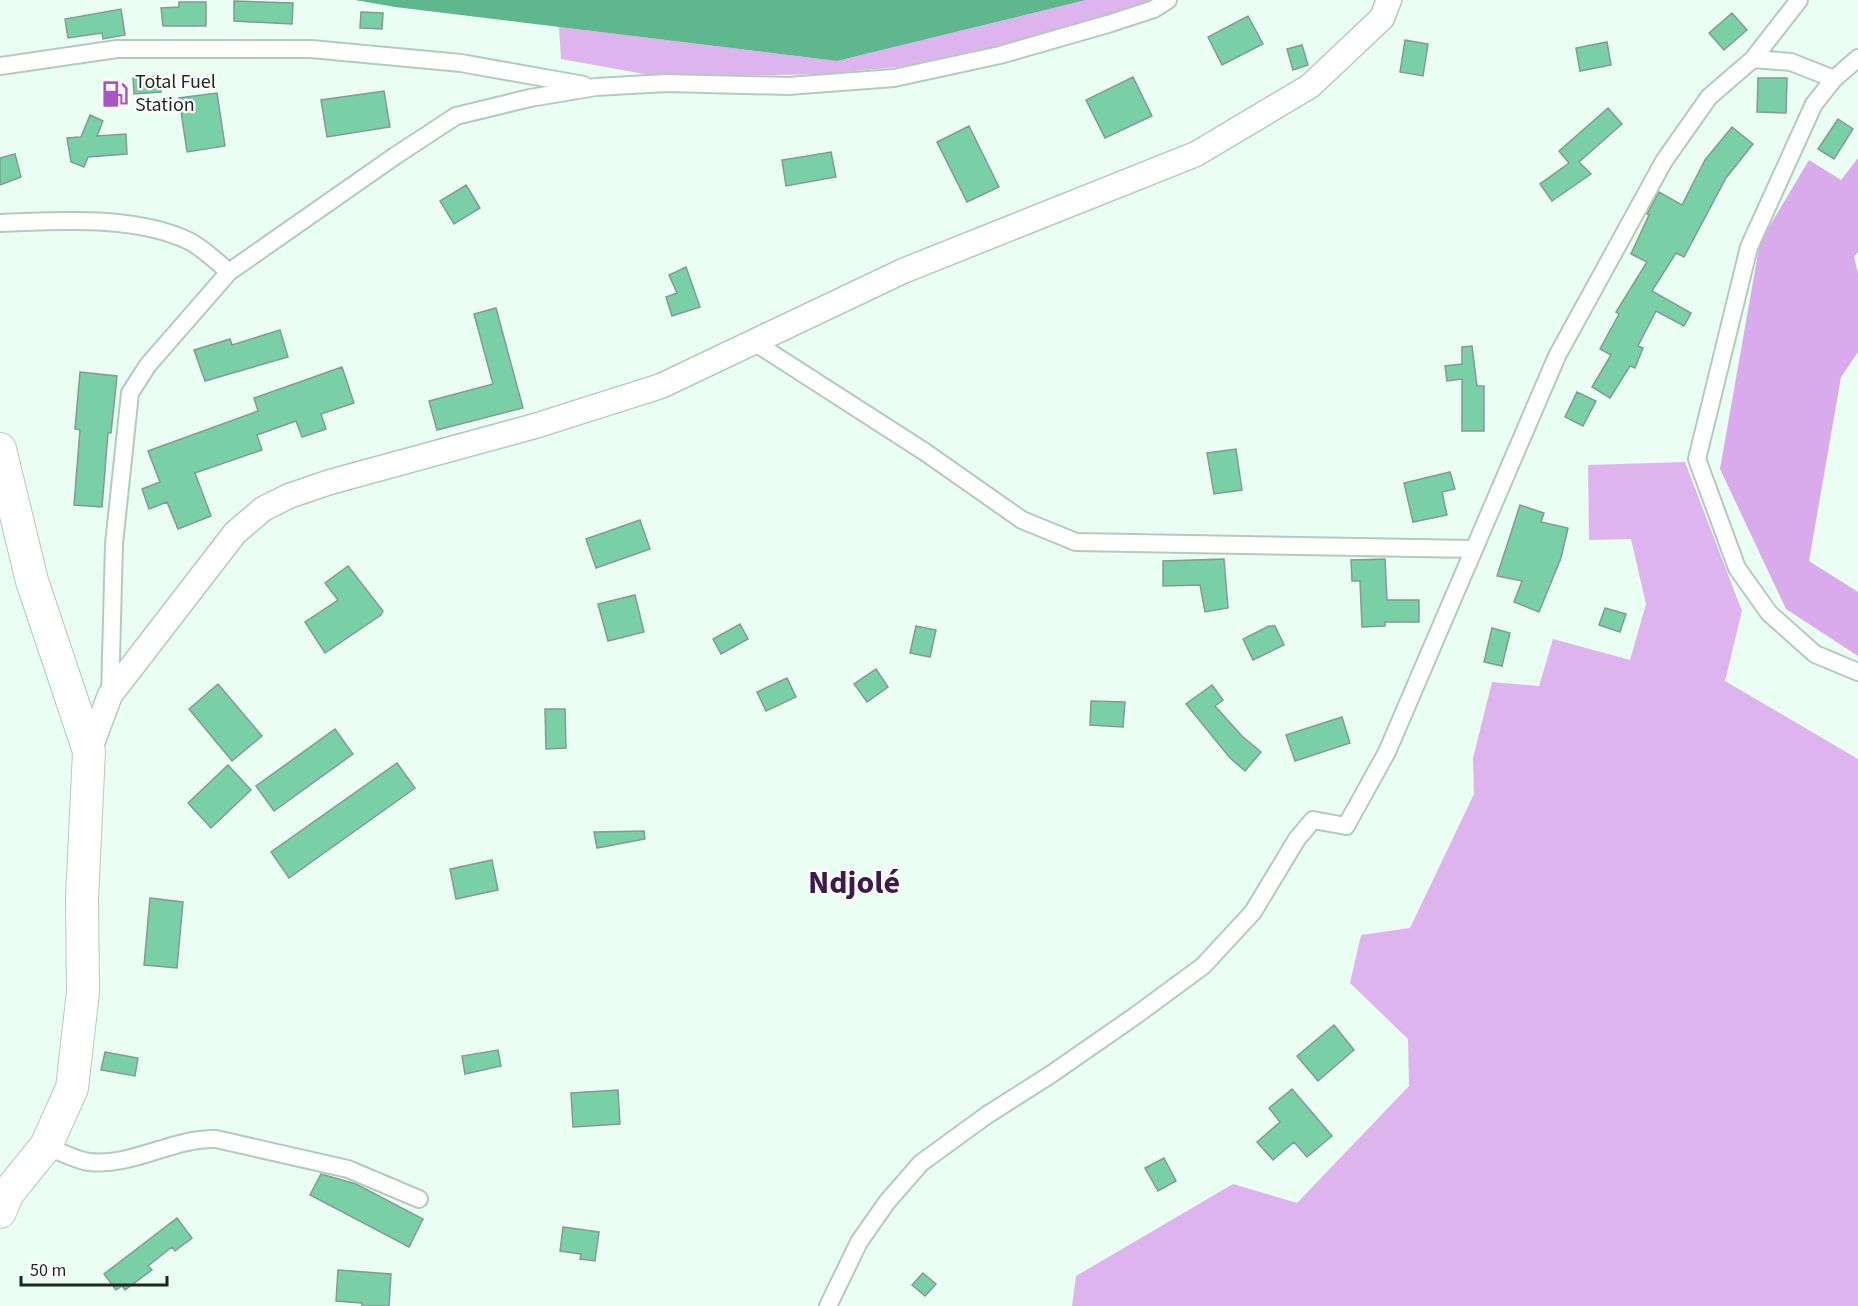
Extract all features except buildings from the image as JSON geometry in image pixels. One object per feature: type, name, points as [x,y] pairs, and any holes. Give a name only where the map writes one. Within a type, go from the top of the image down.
[{"type":"highway","points":[[0,449],[32,581],[89,751],[82,899],[83,992],[72,1088],[46,1146],[8,1193],[0,1212]]},
{"type":"street","points":[[110,695],[114,544],[130,393],[148,365],[229,272],[456,116],[530,98],[596,87],[666,83],[788,86],[894,78],[1010,52],[1154,9],[1168,0]]},
{"type":"street","points":[[89,751],[110,695],[227,542],[263,509],[289,496],[330,482],[535,426],[661,386],[903,271],[1217,144],[1310,86],[1382,18],[1389,0]]},
{"type":"street","points":[[828,1306],[859,1242],[887,1202],[921,1163],[987,1114],[1126,1023],[1203,966],[1253,912],[1297,839],[1313,820],[1346,826],[1387,752],[1557,356],[1664,160],[1709,97],[1753,58],[1799,0]]},
{"type":"street","points":[[0,66],[117,49],[311,49],[461,63],[596,87]]},
{"type":"street","points":[[1753,58],[1791,62],[1834,79]]},
{"type":"street","points":[[1858,58],[1834,79],[1814,104],[1749,247],[1697,459],[1737,568],[1769,613],[1815,654],[1858,672]]},
{"type":"street","points":[[0,223],[63,220],[150,227],[191,242],[229,272]]},
{"type":"street","points":[[754,342],[925,452],[1022,520],[1076,542],[1142,541],[1474,549]]},
{"type":"street","points":[[46,1146],[89,1162],[123,1160],[195,1139],[216,1139],[348,1169],[419,1199]]},
{"type":"shaded area","points":[[355,0],[1086,0],[837,61],[395,7]]},
{"type":"shaded area","points":[[1086,0],[1155,0],[1149,4],[940,63],[824,74],[661,77],[561,59],[559,27],[837,61]]},
{"type":"shaded area","points":[[1858,158],[1858,252],[1854,257],[1858,273],[1858,352],[1841,377],[1809,561],[1858,592],[1858,656],[1786,609],[1720,469],[1760,242],[1809,160],[1841,180]]},
{"type":"shaded area","points":[[1685,462],[1742,611],[1725,681],[1858,759],[1858,1306],[1072,1306],[1076,1276],[1233,1184],[1297,1203],[1409,1086],[1408,1039],[1350,983],[1361,935],[1410,928],[1474,794],[1473,758],[1492,682],[1539,686],[1553,639],[1630,660],[1646,604],[1631,539],[1589,540],[1588,465]]},
{"type":"place","name":"Total Fuel Station","points":[[115,94]]},
{"type":"district","name":"Ndjolé","points":[[854,883]]}]
